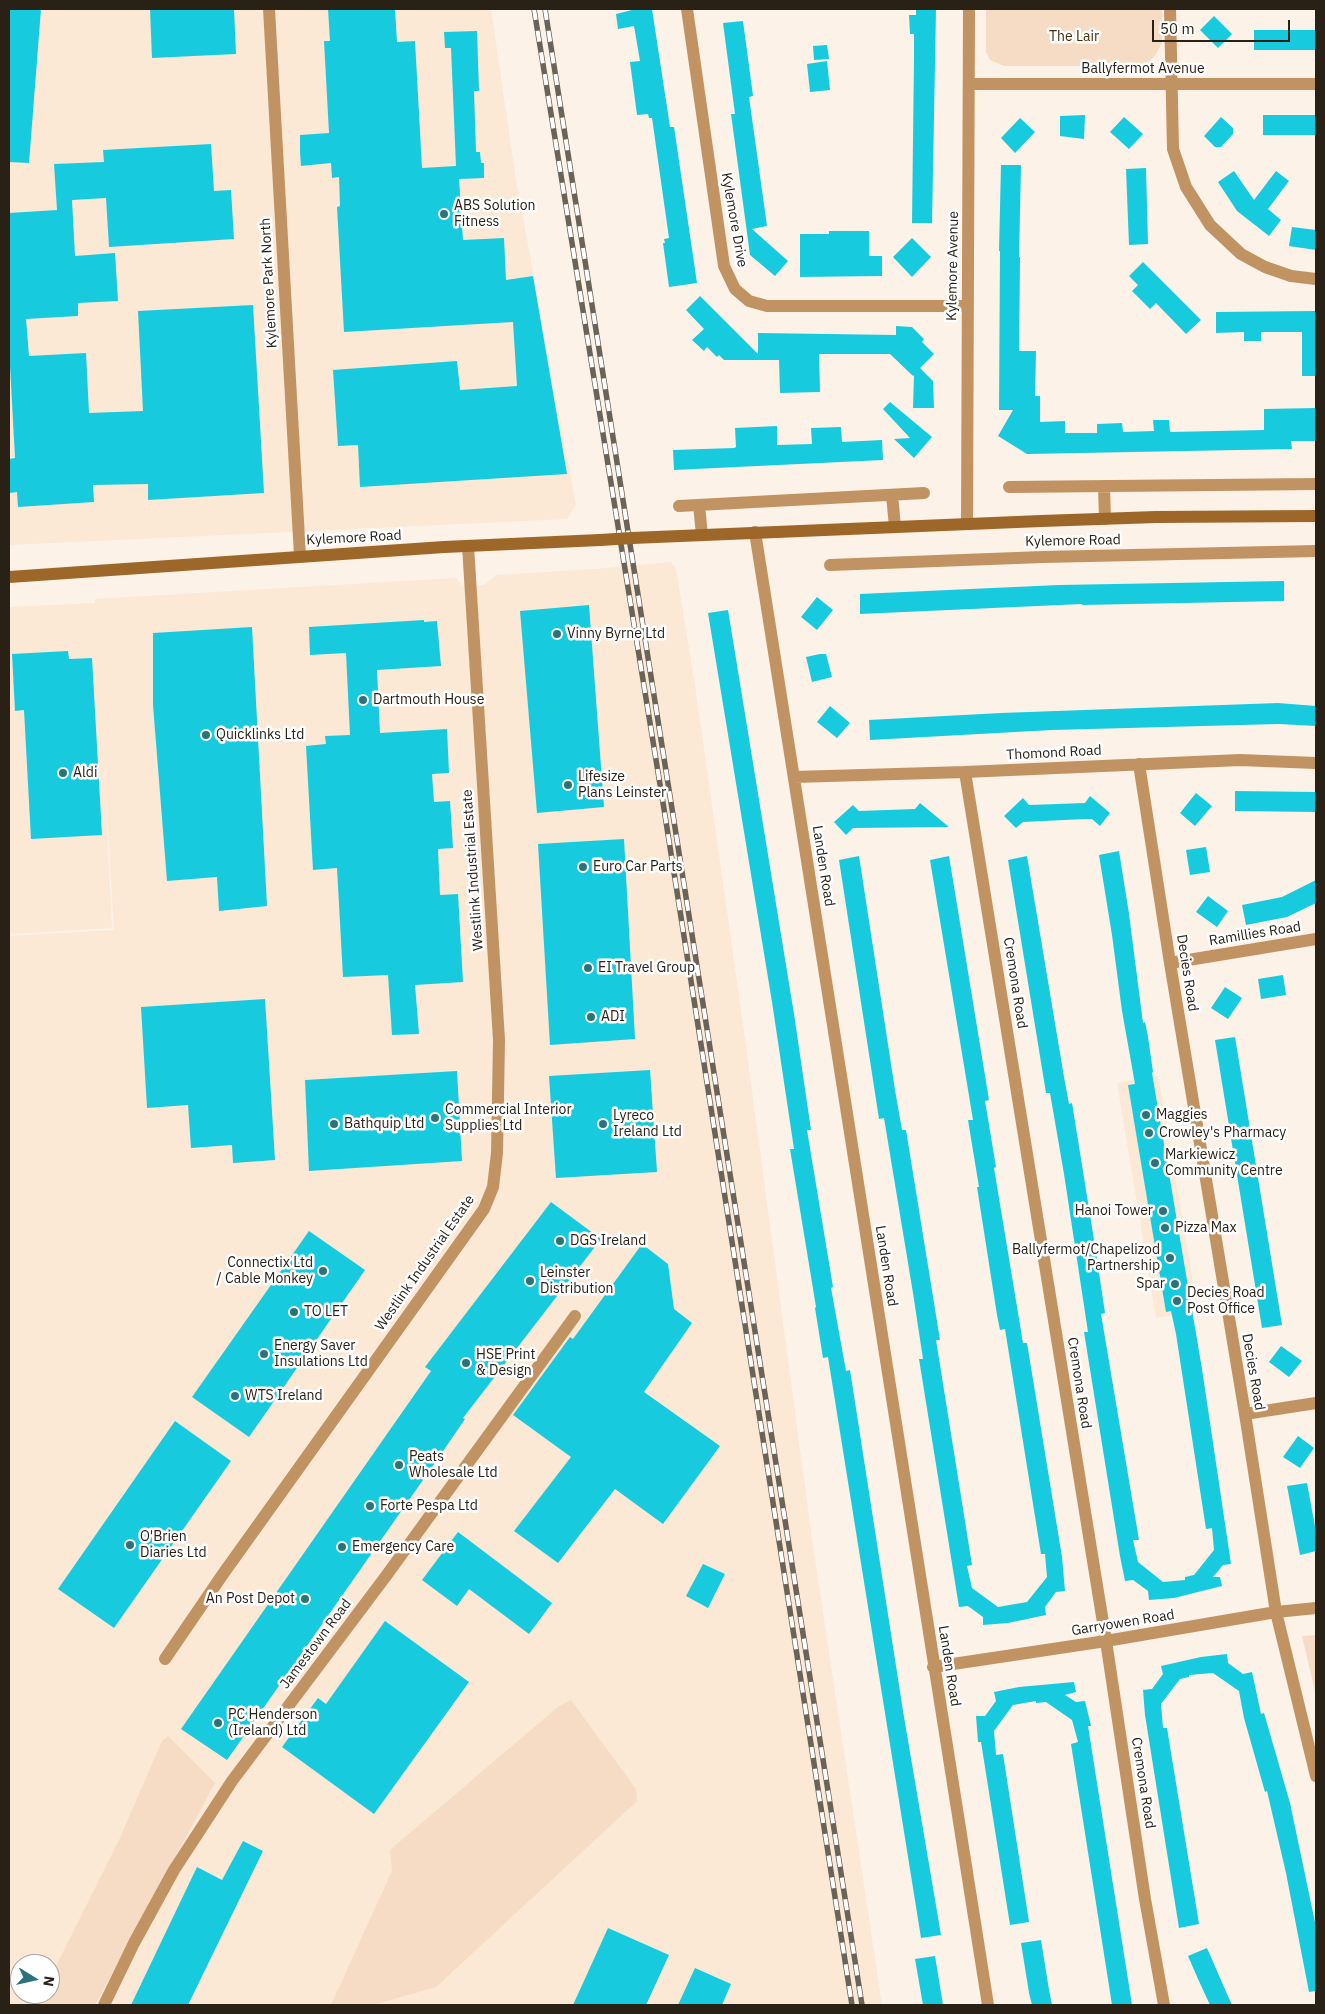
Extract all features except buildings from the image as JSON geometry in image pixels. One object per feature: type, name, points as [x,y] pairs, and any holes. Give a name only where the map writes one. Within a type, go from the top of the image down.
[{"type":"main road","name":"Kylemore Road","points":[[9,577],[281,559],[300,556],[755,532],[1105,519],[1316,516]]},
{"type":"street","name":"Kylemore Park North","points":[[269,9],[300,556]]},
{"type":"street","name":"Kylemore Drive","points":[[687,9],[724,266],[735,289],[749,301],[767,306],[967,306]]},
{"type":"street","name":"Kylemore Avenue","points":[[967,524],[969,9]]},
{"type":"street","points":[[1170,9],[1173,149],[1186,187],[1210,225],[1241,254],[1265,268],[1291,276],[1316,279]]},
{"type":"street","name":"Ballyfermot Avenue","points":[[969,84],[1316,84]]},
{"type":"street","points":[[1008,487],[1316,484]]},
{"type":"street","points":[[1104,486],[1105,519]]},
{"type":"street","points":[[679,506],[924,493]]},
{"type":"street","points":[[892,495],[894,527]]},
{"type":"street","points":[[699,505],[702,535]]},
{"type":"street","name":"Landen Road","points":[[755,532],[988,2005]]},
{"type":"street","name":"Westlink Industrial Estate","points":[[165,1659],[223,1574],[484,1208],[493,1188],[498,1114],[499,1040],[468,546]]},
{"type":"street","name":"Kylemore Road","points":[[830,565],[1043,557],[1316,551]]},
{"type":"street","name":"Thomond Road","points":[[794,777],[966,772],[1240,760],[1316,763]]},
{"type":"street","name":"Decies Road","points":[[1139,764],[1276,1612],[1316,1776]]},
{"type":"street","name":"Cremona Road","points":[[966,772],[1106,1641],[1144,1889],[1166,2003]]},
{"type":"street","name":"Ramillies Road","points":[[1170,963],[1316,939]]},
{"type":"street","name":"Jamestown Road","points":[[104,2005],[134,1943],[174,1870],[232,1781],[386,1576],[576,1316]]},
{"type":"street","points":[[1245,1414],[1316,1402]]},
{"type":"street","name":"Garryowen Road","points":[[934,1667],[1106,1641],[1276,1612],[1316,1608]]},
{"type":"shaded area","points":[[9,9],[491,9],[516,180],[576,505],[567,519],[9,545]]},
{"type":"shaded area","points":[[671,562],[676,569],[695,685],[745,1039],[812,1539],[882,2005],[9,2005],[9,936],[114,930],[103,745],[112,928],[9,934],[9,607],[95,603],[95,599],[456,578],[462,585],[484,585],[497,575]]},
{"type":"shaded area","points":[[1158,1076],[1198,1311],[1156,1318],[1117,1083]]},
{"type":"green space","name":"The Lair","points":[[986,9],[1162,9],[1162,43],[1154,57],[1143,66],[1004,66],[990,60],[986,52]]},
{"type":"green space","points":[[1316,1635],[1316,1696],[1302,1636]]},
{"type":"green space","points":[[571,1700],[636,1789],[637,1801],[436,1987],[373,2005],[331,2005],[392,1871],[390,1850],[559,1706]]},
{"type":"green space","points":[[168,1736],[215,1783],[95,2005],[36,2005],[60,2004],[60,1958],[120,1838],[162,1741]]},
{"type":"railway","points":[[534,9],[664,809],[852,2005]]},
{"type":"railway","points":[[545,9],[862,2005]]},
{"type":"place","name":"ABS Solution Fitness","points":[[444,214]]},
{"type":"place","name":"Vinny Byrne Ltd","points":[[557,634]]},
{"type":"place","name":"Dartmouth House","points":[[363,700]]},
{"type":"place","name":"Quicklinks Ltd","points":[[206,735]]},
{"type":"place","name":"Aldi","points":[[63,773]]},
{"type":"place","name":"Lifesize Plans Leinster","points":[[568,785]]},
{"type":"place","name":"Euro Car Parts","points":[[583,867]]},
{"type":"place","name":"EI Travel Group","points":[[588,968]]},
{"type":"place","name":"ADI","points":[[591,1017]]},
{"type":"place","name":"Maggies","points":[[1146,1115]]},
{"type":"place","name":"Commercial Interior Supplies Ltd","points":[[435,1118]]},
{"type":"place","name":"Bathquip Ltd","points":[[334,1124]]},
{"type":"place","name":"Lyreco Ireland Ltd","points":[[603,1124]]},
{"type":"place","name":"Crowley's Pharmacy","points":[[1149,1133]]},
{"type":"place","name":"Markiewicz Community Centre","points":[[1155,1163]]},
{"type":"place","name":"Hanoi Tower","points":[[1163,1211]]},
{"type":"place","name":"Pizza Max","points":[[1165,1228]]},
{"type":"place","name":"DGS Ireland","points":[[560,1241]]},
{"type":"place","name":"Ballyfermot/Chapelizod Partnership","points":[[1170,1258]]},
{"type":"place","name":"Connectix Ltd / Cable Monkey","points":[[323,1271]]},
{"type":"place","name":"Leinster Distribution","points":[[530,1281]]},
{"type":"place","name":"Spar","points":[[1175,1284]]},
{"type":"place","name":"Decies Road Post Office","points":[[1177,1301]]},
{"type":"place","name":"TO LET","points":[[294,1312]]},
{"type":"place","name":"Energy Saver Insulations Ltd","points":[[264,1354]]},
{"type":"place","name":"HSE Print & Design","points":[[466,1363]]},
{"type":"place","name":"WTS Ireland","points":[[235,1396]]},
{"type":"place","name":"Peats Wholesale Ltd","points":[[399,1465]]},
{"type":"place","name":"Forte Pespa Ltd","points":[[370,1506]]},
{"type":"place","name":"O'Brien Diaries Ltd","points":[[130,1545]]},
{"type":"place","name":"Emergency Care","points":[[342,1547]]},
{"type":"place","name":"An Post Depot","points":[[305,1599]]},
{"type":"place","name":"PC Henderson (Ireland) Ltd","points":[[218,1723]]}]
